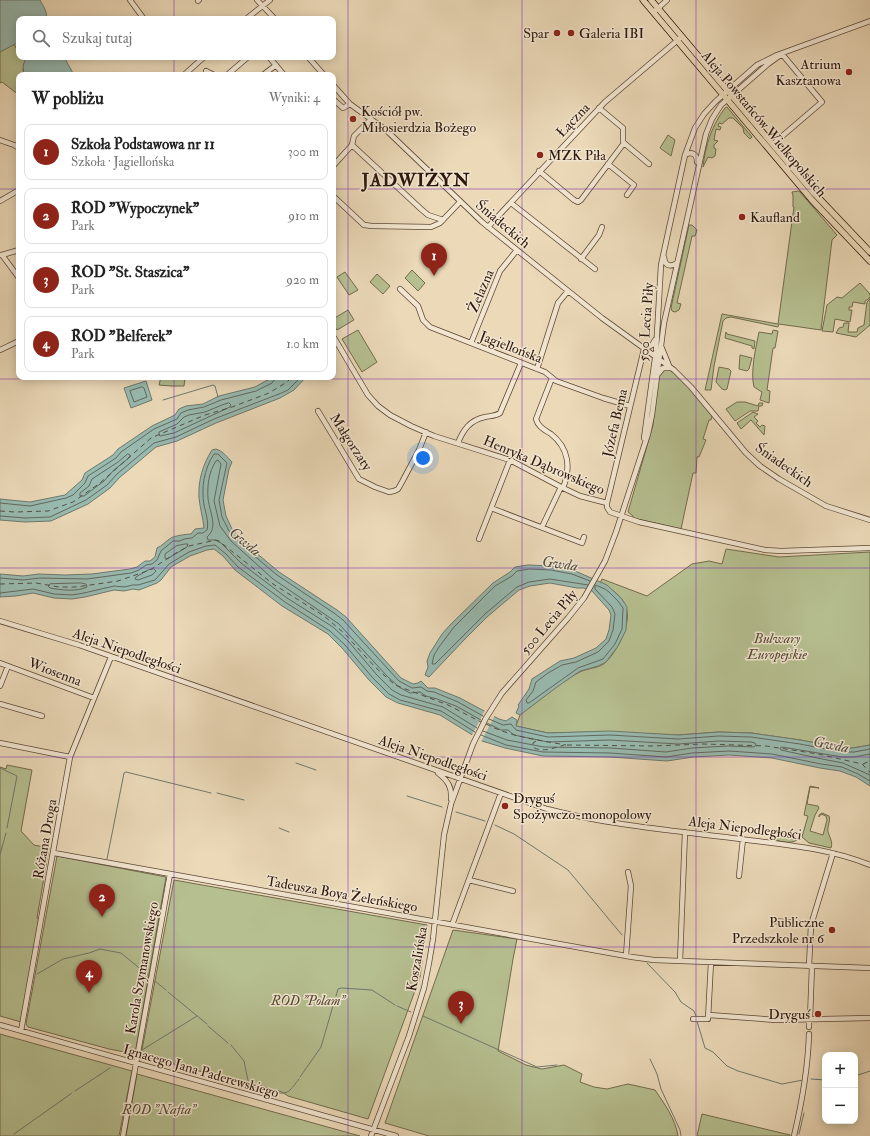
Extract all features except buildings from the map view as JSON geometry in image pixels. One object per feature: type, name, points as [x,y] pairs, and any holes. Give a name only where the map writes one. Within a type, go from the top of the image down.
[{"type":"main road","name":"Aleja Powstańców Wielkopolskich","points":[[643,0],[655,10],[812,200],[870,261]]},
{"type":"main road","name":"Aleja Powstańców Wielkopolskich","points":[[651,0],[655,10]]},
{"type":"main road","name":"Aleja Powstańców Wielkopolskich","points":[[729,98],[773,144],[837,219],[870,252]]},
{"type":"street","points":[[130,0],[142,16]]},
{"type":"street","points":[[257,0],[272,16]]},
{"type":"street","points":[[250,16],[270,0]]},
{"type":"street","points":[[655,10],[667,0]]},
{"type":"street","points":[[857,25],[870,18]]},
{"type":"street","points":[[773,144],[822,102],[782,54],[870,21]]},
{"type":"street","name":"Łączna","points":[[488,228],[599,108],[679,39]]},
{"type":"street","name":"500 Lecia Piły","points":[[460,779],[468,755],[481,726],[497,700],[584,598],[610,551],[648,434],[652,415],[657,376],[659,283],[664,247],[685,155],[691,137],[697,124],[710,107],[725,93],[757,65],[782,54]]},
{"type":"street","name":"500 Lecia Piły","points":[[643,446],[664,322],[697,172],[709,126],[717,110],[729,98],[768,64],[782,54]]},
{"type":"street","points":[[187,72],[201,60]]},
{"type":"street","points":[[230,72],[244,60]]},
{"type":"street","points":[[272,60],[282,72]]},
{"type":"street","points":[[311,60],[321,72]]},
{"type":"street","points":[[267,72],[276,65]]},
{"type":"street","name":"Śniadeckich","points":[[336,89],[350,104],[390,134],[488,228],[602,318],[670,368],[686,382],[746,453],[760,466],[826,506],[870,520]]},
{"type":"street","points":[[336,102],[343,108],[350,104]]},
{"type":"street","points":[[599,108],[623,128],[624,143],[649,164]]},
{"type":"street","points":[[336,163],[352,145],[354,136],[371,119]]},
{"type":"street","points":[[0,140],[16,146]]},
{"type":"street","points":[[539,172],[578,202],[624,143]]},
{"type":"street","points":[[352,145],[428,215],[443,220]]},
{"type":"street","name":"500 Lecia Piły","points":[[685,155],[690,153],[695,155],[697,161],[697,172]]},
{"type":"street","points":[[608,164],[634,185],[627,195]]},
{"type":"street","points":[[0,201],[16,192]]},
{"type":"street","points":[[336,199],[364,225],[385,227],[438,225],[460,202]]},
{"type":"street","points":[[511,203],[595,270]]},
{"type":"street","points":[[581,259],[602,227]]},
{"type":"street","name":"500 Lecia Piły","points":[[664,247],[664,260],[666,264],[672,266],[677,263]]},
{"type":"street","name":"Żelazna","points":[[471,343],[500,271],[517,250]]},
{"type":"street","points":[[16,251],[1,255],[16,274]]},
{"type":"street","name":"Jagiellońska","points":[[400,289],[418,306],[423,320],[430,327],[537,369],[548,374],[552,378],[596,396],[630,406]]},
{"type":"street","points":[[537,369],[558,303],[568,291]]},
{"type":"street","points":[[644,348],[651,347],[654,344],[658,328]]},
{"type":"street","name":"Henryka Dąbrowskiego","points":[[336,341],[371,399],[386,412],[404,423],[426,432],[510,460],[580,496],[607,503],[609,510],[622,516],[639,522],[765,550],[782,551],[870,548]]},
{"type":"street","points":[[0,350],[16,342]]},
{"type":"street","name":"Śniadeckich","points":[[661,345],[670,368]]},
{"type":"street","name":"Józefa Bema","points":[[607,503],[644,348]]},
{"type":"street","points":[[458,443],[464,430],[474,421],[500,413],[521,363]]},
{"type":"street","points":[[657,376],[663,368],[670,368]]},
{"type":"street","points":[[542,527],[568,476],[565,450],[557,440],[538,426],[536,419],[552,378]]},
{"type":"street","name":"Małgorzaty","points":[[318,411],[360,479],[389,492],[398,489],[419,450],[426,432]]},
{"type":"street","points":[[479,538],[510,460]]},
{"type":"street","points":[[490,508],[582,543],[584,537]]},
{"type":"street","name":"Aleja Niepodległości","points":[[0,621],[111,656],[547,809],[587,818],[685,832],[802,846],[833,852],[870,865]]},
{"type":"street","name":"Różana Droga","points":[[21,1031],[70,757],[111,656]]},
{"type":"street","name":"Wiosenna","points":[[0,663],[94,698]]},
{"type":"street","name":"Wiosenna","points":[[0,686],[8,666]]},
{"type":"street","points":[[0,704],[42,716]]},
{"type":"street","points":[[0,743],[70,757]]},
{"type":"street","points":[[434,770],[450,785],[452,793],[451,804]]},
{"type":"street","name":"Koszalińska","points":[[371,1136],[420,1003],[428,970],[443,842],[451,804],[460,779]]},
{"type":"street","points":[[452,925],[501,794]]},
{"type":"street","points":[[680,961],[685,832]]},
{"type":"street","points":[[739,876],[742,839]]},
{"type":"street","points":[[810,1027],[811,925],[833,852]]},
{"type":"street","name":"Tadeusza Boya Żeleńskiego","points":[[54,853],[434,922],[654,960],[870,968]]},
{"type":"street","points":[[626,956],[631,886],[628,872]]},
{"type":"street","name":"Karola Szymanowskiego","points":[[123,1136],[170,874]]},
{"type":"street","points":[[469,880],[513,892]]},
{"type":"street","points":[[773,921],[811,925]]},
{"type":"street","points":[[693,1020],[708,1019],[711,962]]},
{"type":"street","points":[[709,1015],[776,1020],[870,1018]]},
{"type":"street","name":"Ignacego Jana Paderewskiego","points":[[0,1026],[396,1136]]},
{"type":"street","points":[[794,1136],[807,1077],[809,1034]]},
{"type":"green space","points":[[14,44],[16,48],[16,60],[25,60],[23,72],[16,72],[16,93],[2,82],[0,83],[0,52]]},
{"type":"green space","points":[[727,107],[752,137],[750,139],[744,133],[743,128],[733,118],[729,118],[722,124],[719,123],[718,126],[721,127],[720,130],[716,129],[714,140],[718,141],[714,145],[714,148],[716,149],[715,156],[712,158],[708,157],[703,167],[705,151],[716,121]]},
{"type":"green space","points":[[668,135],[675,140],[671,156],[660,148]]},
{"type":"green space","points":[[798,191],[837,235],[832,240],[821,330],[779,324],[778,327],[731,317],[726,318],[723,321],[711,390],[705,390],[722,314],[778,324],[794,207],[792,192]]},
{"type":"green space","points":[[689,225],[692,225],[697,230],[695,236],[692,236],[677,303],[681,304],[679,310],[675,312],[672,311],[671,308]]},
{"type":"green space","points":[[412,270],[425,283],[418,291],[405,278]]},
{"type":"green space","points":[[345,272],[358,290],[349,295],[337,277]]},
{"type":"green space","points":[[377,274],[390,286],[383,294],[370,282]]},
{"type":"green space","points":[[860,283],[870,294],[870,298],[865,301],[865,304],[853,302],[852,307],[849,307],[849,310],[852,310],[850,322],[835,319],[833,332],[822,331],[827,305],[837,297],[842,298]]},
{"type":"green space","points":[[870,299],[870,325],[856,337],[836,333],[839,328],[843,327],[844,323],[849,323],[848,332],[857,332],[858,328],[864,325],[867,302]]},
{"type":"green space","points":[[348,310],[354,320],[337,330],[336,317]]},
{"type":"green space","points":[[358,330],[377,362],[362,372],[342,339]]},
{"type":"green space","points":[[773,330],[778,331],[775,348],[773,348],[767,390],[770,391],[769,403],[760,400],[762,392],[754,387],[753,367],[759,332],[772,334]]},
{"type":"green space","points":[[726,332],[727,334],[755,341],[754,349],[752,346],[725,338]]},
{"type":"green space","points":[[740,355],[752,358],[747,371],[739,369]]},
{"type":"green space","points":[[719,367],[729,369],[731,371],[727,389],[725,390],[722,389],[716,382]]},
{"type":"green space","points":[[668,369],[685,383],[712,416],[711,420],[709,420],[703,439],[706,440],[699,457],[697,457],[696,473],[693,473],[681,529],[633,518],[633,516],[628,512],[653,425],[658,377],[663,370]]},
{"type":"green space","points":[[160,380],[185,380],[184,386],[159,385]]},
{"type":"green space","points":[[737,402],[745,402],[758,406],[759,403],[763,403],[762,406],[759,406],[758,411],[750,411],[735,421],[726,409]]},
{"type":"green space","points":[[753,412],[758,414],[754,417],[758,421],[756,423],[760,427],[762,425],[765,426],[764,435],[751,420],[741,429],[737,423]]},
{"type":"green space","name":"Bulwary Europejskie","points":[[726,549],[779,557],[870,552],[870,745],[843,748],[751,733],[719,732],[678,735],[591,732],[548,733],[516,726],[520,715],[526,710],[581,671],[603,664],[615,651],[623,636],[627,621],[626,607],[619,595],[600,583],[602,579],[647,596],[692,564],[709,561],[722,564]]},
{"type":"green space","points":[[7,765],[32,770],[21,831],[34,845],[49,848],[37,918],[39,919],[21,1022],[0,1016],[0,767],[6,769]]},
{"type":"green space","points":[[810,786],[819,788],[810,787],[807,804],[818,806],[819,808],[810,831],[823,835],[827,820],[826,816],[821,814],[819,817],[819,815],[822,813],[829,816],[830,820],[828,832],[832,846],[831,848],[809,843],[802,837],[808,816],[804,815]]},
{"type":"green space","points":[[778,832],[794,835],[797,840],[789,842],[773,838],[773,835]]},
{"type":"green space","points":[[57,856],[166,877],[135,1054],[109,1049],[28,1027],[26,1024]]},
{"type":"green space","name":"ROD \"Polam\"","points":[[174,880],[427,925],[420,977],[368,1119],[288,1096],[282,1092],[251,1083],[247,1084],[141,1055]]},
{"type":"green space","points":[[453,930],[517,939],[498,1051],[526,1065],[542,1069],[564,1065],[582,1074],[580,1082],[594,1087],[607,1089],[628,1084],[655,1090],[672,1117],[678,1136],[429,1136],[385,1123]]},
{"type":"green space","points":[[0,1034],[132,1071],[119,1136],[0,1136]]},
{"type":"green space","name":"ROD \"Nafta\"","points":[[137,1074],[360,1136],[126,1136]]},
{"type":"green space","points":[[702,1114],[790,1135],[790,1136],[697,1136]]},
{"type":"water","points":[[0,0],[40,0],[45,9],[46,16],[16,16],[16,44],[0,52]]},
{"type":"water","points":[[25,60],[66,60],[72,72],[24,72],[23,66]]},
{"type":"water","points":[[268,380],[303,380],[294,390],[280,398],[216,423],[177,441],[156,447],[120,477],[110,488],[88,504],[51,521],[25,522],[0,520],[0,499],[30,502],[65,495],[82,480],[85,473],[113,455],[118,449],[152,426],[175,415],[179,409],[186,406],[203,404],[219,396],[255,387]]},
{"type":"water","points":[[146,381],[152,400],[131,408],[124,388]]},
{"type":"water","name":"Gwda","points":[[216,449],[223,453],[232,462],[229,469],[223,500],[226,516],[232,529],[254,551],[279,572],[346,617],[401,678],[413,684],[421,681],[428,688],[435,688],[460,698],[499,719],[506,721],[512,717],[517,720],[516,726],[548,733],[610,731],[678,735],[719,732],[751,733],[843,748],[870,745],[870,786],[856,777],[840,771],[772,758],[729,755],[693,757],[667,761],[610,757],[543,756],[505,748],[482,741],[440,715],[398,703],[386,697],[328,634],[282,606],[235,570],[223,556],[214,549],[190,556],[171,567],[157,583],[139,590],[114,590],[72,599],[54,598],[33,593],[0,597],[0,574],[23,576],[39,574],[92,574],[130,569],[137,567],[145,561],[150,561],[155,557],[157,548],[171,538],[191,534],[195,529],[204,528],[199,498],[199,485],[206,461],[212,450]]},
{"type":"water","points":[[528,565],[552,566],[573,570],[607,585],[621,598],[627,607],[626,630],[618,646],[606,662],[580,671],[520,715],[516,713],[519,706],[518,705],[529,689],[532,679],[560,661],[574,658],[596,648],[606,639],[609,630],[611,615],[609,610],[592,591],[584,588],[550,583],[530,586],[519,590],[487,617],[429,677],[425,675],[430,653],[442,634],[451,624],[493,583],[515,567]]},
{"type":"pier","points":[[485,710],[495,715],[481,742],[471,737]]},
{"type":"waterway","points":[[163,400],[213,385],[215,386],[218,397]]},
{"type":"waterway","points":[[296,763],[316,770]]},
{"type":"waterway","points":[[0,768],[17,776],[7,828]]},
{"type":"waterway","points":[[107,859],[124,773],[126,772],[211,793]]},
{"type":"waterway","points":[[217,793],[244,800]]},
{"type":"waterway","points":[[407,796],[442,807]]},
{"type":"waterway","points":[[456,812],[485,821]]},
{"type":"waterway","points":[[495,825],[514,834],[568,870],[622,935]]},
{"type":"waterway","points":[[279,828],[289,832]]},
{"type":"waterway","points":[[0,855],[6,833]]},
{"type":"waterway","points":[[37,974],[63,959],[100,949],[121,953],[149,976]]},
{"type":"waterway","points":[[647,963],[675,992],[681,1002],[694,1011],[696,1016]]},
{"type":"waterway","points":[[155,981],[166,990]]},
{"type":"waterway","points":[[336,996],[338,989],[341,988],[372,990],[395,1005]]},
{"type":"waterway","points":[[168,992],[207,1024]]},
{"type":"waterway","points":[[300,1077],[321,1047],[335,999]]},
{"type":"waterway","points":[[397,1006],[411,1012]]},
{"type":"waterway","points":[[142,1050],[197,1016]]},
{"type":"waterway","points":[[423,1016],[537,1067],[557,1065]]},
{"type":"waterway","points":[[697,1021],[705,1048],[713,1052],[727,1066],[738,1071],[782,1084],[803,1080]]},
{"type":"waterway","points":[[208,1026],[228,1043]]},
{"type":"waterway","points":[[231,1045],[244,1061],[249,1085],[270,1091]]},
{"type":"waterway","points":[[650,1059],[657,1074],[661,1089],[680,1130],[681,1136]]},
{"type":"waterway","points":[[75,1091],[110,1068]]},
{"type":"waterway","points":[[858,1075],[870,1071]]},
{"type":"waterway","points":[[274,1092],[286,1093],[299,1079]]},
{"type":"waterway","points":[[811,1079],[822,1080]]},
{"type":"waterway","points":[[14,1134],[72,1093]]},
{"type":"waterway","points":[[799,1134],[804,1113]]},
{"type":"ferry route","points":[[0,511],[48,511],[73,502],[100,483],[151,438],[205,415],[232,407],[269,393],[289,380]]},
{"type":"ferry route","points":[[0,584],[36,583],[59,587],[76,587],[118,581],[150,570],[189,546],[216,540],[273,584],[324,616],[344,633],[375,667],[395,685],[448,705],[481,722]]},
{"type":"ferry route","points":[[486,724],[515,735],[566,745]]},
{"type":"ferry route","points":[[536,741],[533,743],[533,747],[540,750],[564,745]]},
{"type":"ferry route","points":[[567,745],[653,746],[704,744],[766,746],[818,754],[862,764],[870,772]]},
{"type":"ferry route","points":[[863,764],[870,761]]},
{"type":"place","name":"Spar","points":[[557,33]]},
{"type":"place","name":"Galeria IBI","points":[[571,33]]},
{"type":"place","name":"Atrium Kasztanowa","points":[[849,72]]},
{"type":"place","name":"Kościół pw. Miłosierdzia Bożego","points":[[353,119]]},
{"type":"place","name":"MZK Piła","points":[[540,155]]},
{"type":"place","name":"Kaufland","points":[[742,217]]},
{"type":"place","name":"Szkoła Podstawowa nr 11","points":[[434,276]]},
{"type":"place","name":"Dryguś Spożywczo-monopolowy","points":[[505,806]]},
{"type":"place","name":"ROD \"Wypoczynek\"","points":[[102,917]]},
{"type":"place","name":"Publiczne Przedszkole nr 6","points":[[832,930]]},
{"type":"place","name":"ROD \"Belferek\"","points":[[89,993]]},
{"type":"place","name":"Dryguś","points":[[818,1014]]},
{"type":"place","name":"ROD \"St. Staszica\"","points":[[461,1024]]},
{"type":"district","name":"JADWIŻYN","points":[[416,180]]}]
